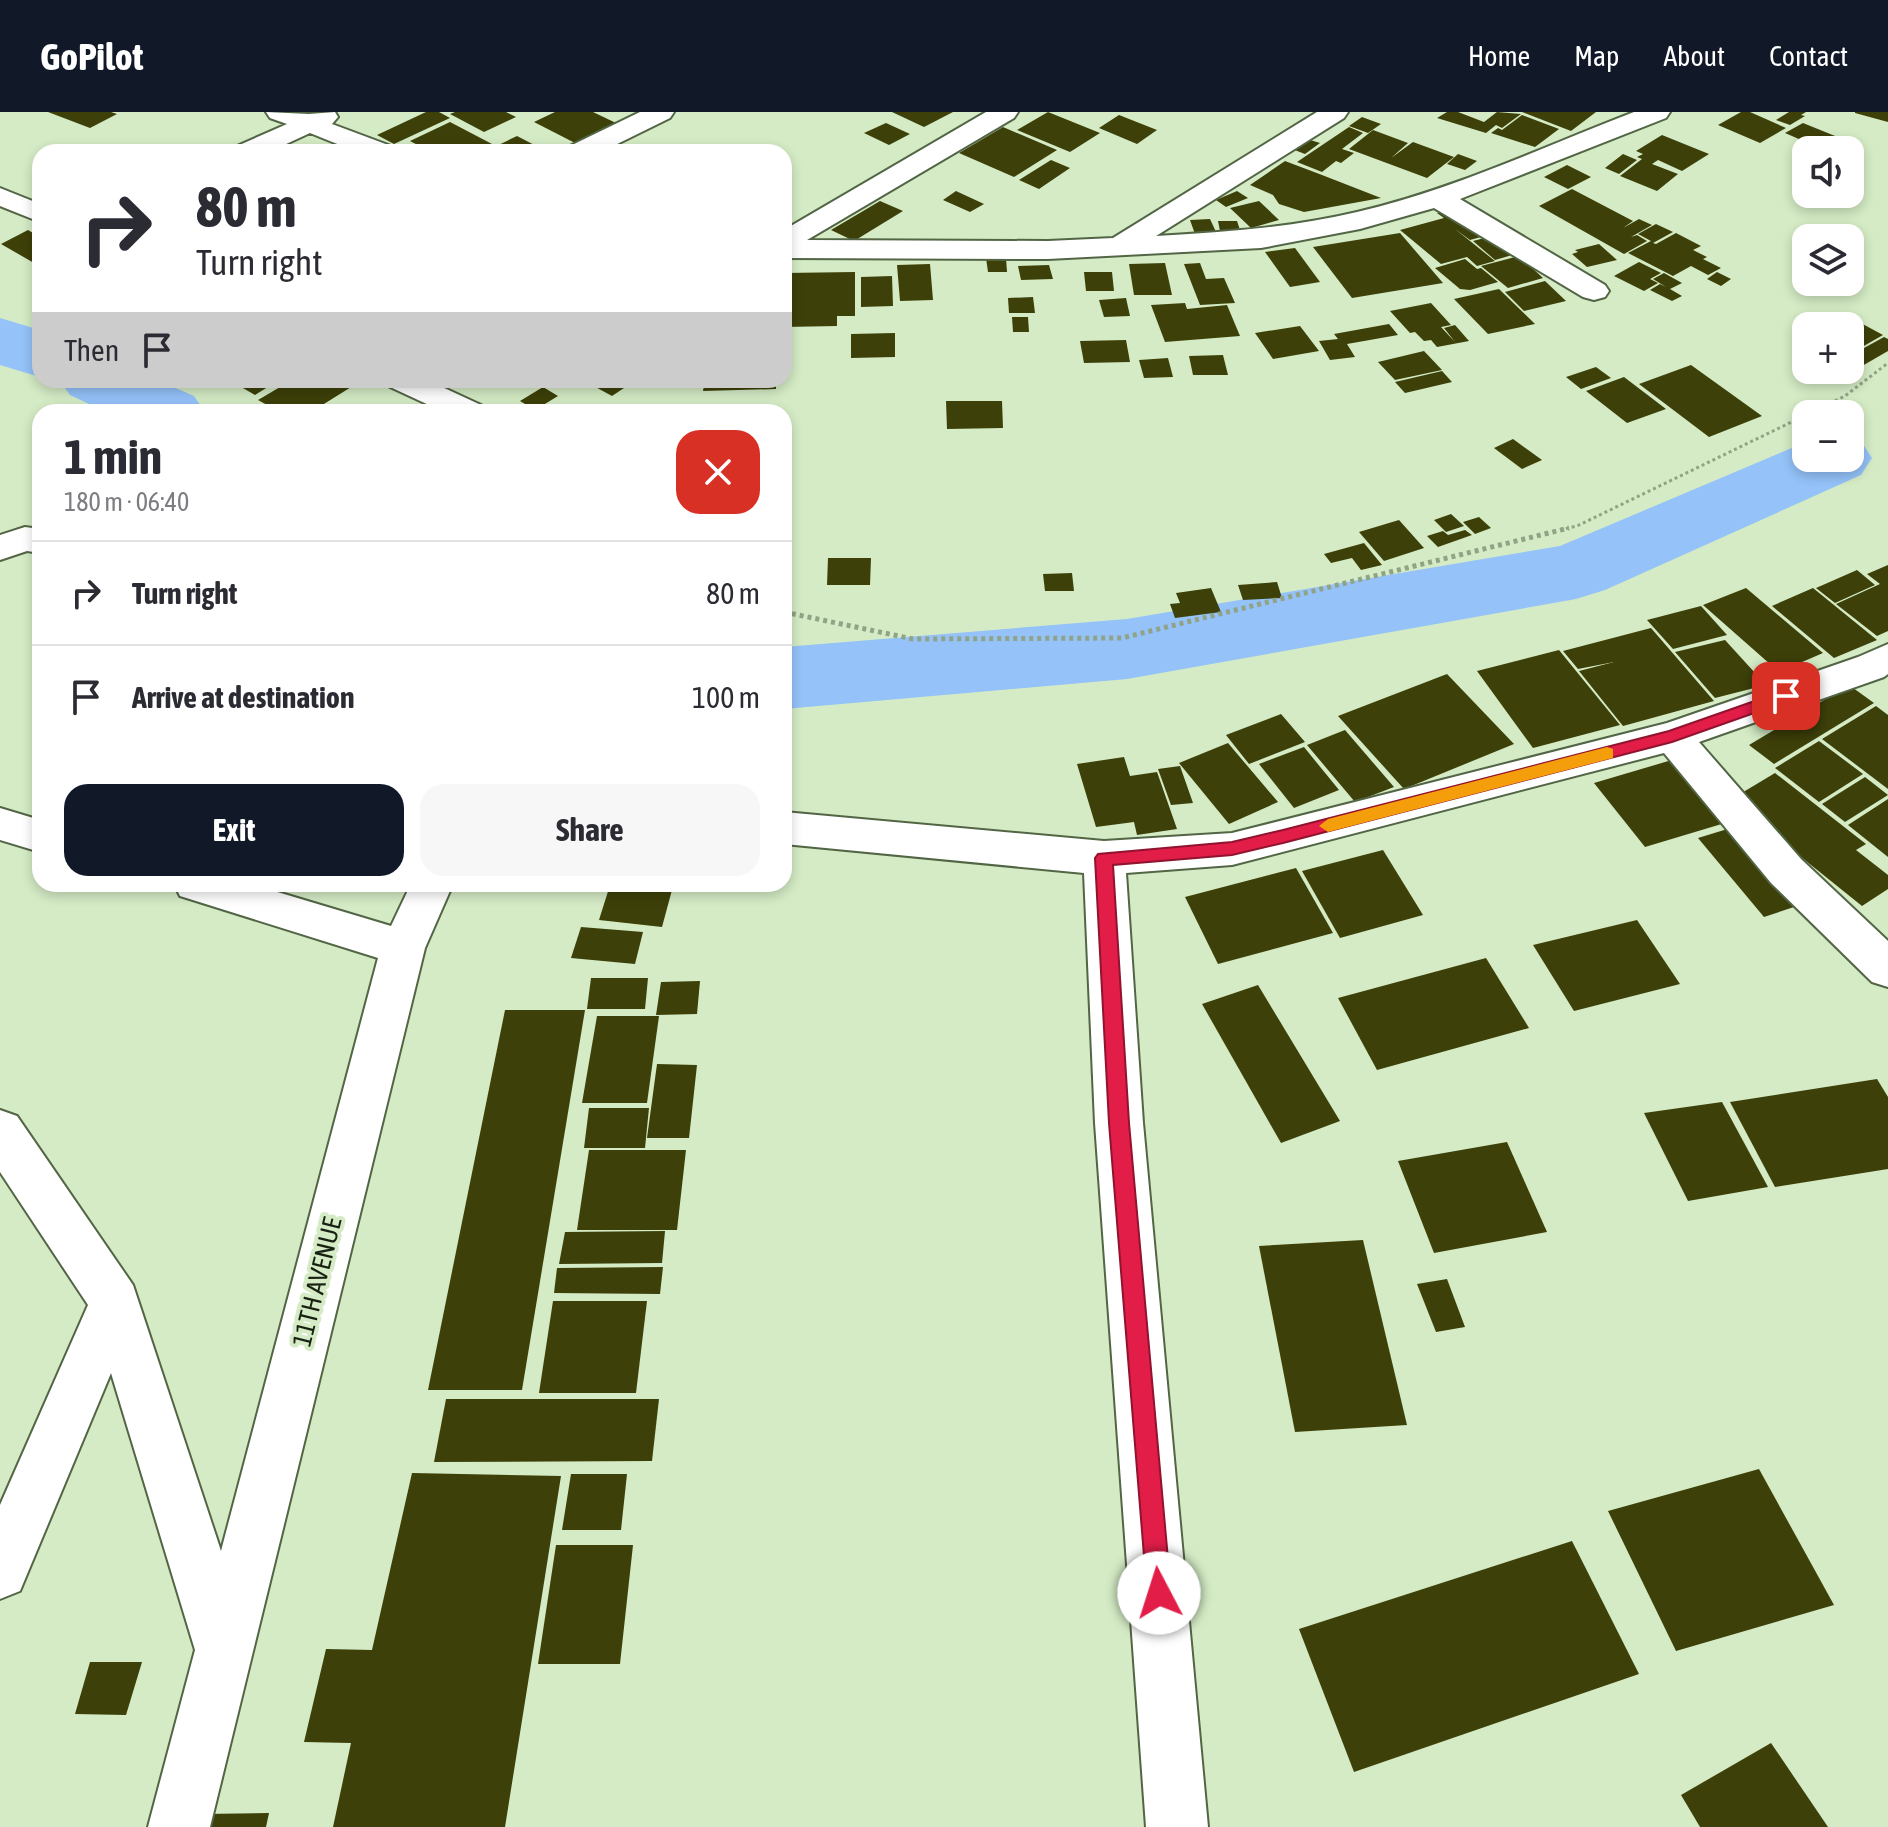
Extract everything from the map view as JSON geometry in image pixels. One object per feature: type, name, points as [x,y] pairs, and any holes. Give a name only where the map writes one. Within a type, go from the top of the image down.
[{"type":"street","points":[[279,112],[361,144]]},
{"type":"street","points":[[265,144],[337,112]]},
{"type":"street","points":[[596,144],[661,112]]},
{"type":"street","points":[[792,237],[1005,112]]},
{"type":"street","points":[[1117,248],[1335,112]]},
{"type":"street","points":[[792,249],[1117,248],[1261,239],[1360,220],[1438,198],[1657,112]]},
{"type":"street","points":[[0,196],[32,210]]},
{"type":"street","points":[[1438,198],[1594,291]]},
{"type":"street","points":[[418,388],[453,404]]},
{"type":"street","points":[[0,548],[25,539],[32,540]]},
{"type":"street","points":[[792,829],[1095,858],[1232,849],[1672,736],[1882,667]]},
{"type":"street","points":[[1672,736],[1786,871],[1888,969]]},
{"type":"street","points":[[1095,858],[1177,1827]]},
{"type":"street","points":[[221,892],[403,948]]},
{"type":"street","name":"11TH AVENUE","points":[[179,1827],[403,948],[428,892]]},
{"type":"street","points":[[0,1131],[115,1302],[224,1649]]},
{"type":"street","points":[[0,1571],[115,1302]]},
{"type":"path","points":[[1837,400],[1888,363]]},
{"type":"path","points":[[792,614],[913,639],[1122,638],[1577,526],[1792,421]]},
{"type":"building","points":[[48,112],[111,112],[117,114],[90,128]]},
{"type":"building","points":[[426,112],[439,112],[450,118],[394,144],[377,135]]},
{"type":"building","points":[[506,112],[516,117],[484,132],[450,114]]},
{"type":"building","points":[[555,112],[593,112],[616,123],[575,143],[534,122]]},
{"type":"building","points":[[892,112],[953,112],[924,127]]},
{"type":"building","points":[[1048,112],[1100,133],[1070,152],[1017,130]]},
{"type":"building","points":[[1447,112],[1458,112],[1484,122],[1497,112],[1521,114],[1502,128],[1496,125],[1486,133],[1437,118]]},
{"type":"building","points":[[1522,112],[1596,112],[1571,131]]},
{"type":"building","points":[[1741,112],[1750,112],[1786,128],[1760,143],[1718,125]]},
{"type":"building","points":[[1789,112],[1806,112],[1801,115],[1805,116],[1790,125],[1776,120]]},
{"type":"building","points":[[1888,112],[1888,122],[1855,113]]},
{"type":"building","points":[[1119,115],[1157,130],[1137,144],[1099,128]]},
{"type":"building","points":[[1522,115],[1559,129],[1535,147],[1491,133],[1498,128],[1502,130]]},
{"type":"building","points":[[1362,117],[1381,124],[1368,133],[1349,126]]},
{"type":"building","points":[[450,122],[492,144],[416,144],[410,141]]},
{"type":"building","points":[[886,123],[910,134],[889,145],[864,133]]},
{"type":"building","points":[[1803,123],[1835,136],[1792,136],[1785,133]]},
{"type":"building","points":[[1003,127],[1057,150],[1014,177],[959,153]]},
{"type":"building","points":[[1349,127],[1363,133],[1342,149],[1354,153],[1341,163],[1336,161],[1322,172],[1297,162]]},
{"type":"building","points":[[1373,130],[1408,143],[1391,158],[1413,142],[1454,157],[1427,178],[1349,149]]},
{"type":"building","points":[[1662,135],[1709,154],[1682,171],[1658,160],[1652,164],[1678,174],[1657,191],[1620,176],[1642,159],[1637,157],[1643,154],[1636,151]]},
{"type":"building","points":[[517,136],[532,144],[500,144]]},
{"type":"building","points":[[1307,139],[1320,143],[1305,154],[1292,149]]},
{"type":"building","points":[[1458,154],[1477,161],[1465,170],[1447,164]]},
{"type":"building","points":[[1623,154],[1637,160],[1619,174],[1605,168]]},
{"type":"building","points":[[1051,160],[1070,168],[1039,189],[1019,180]]},
{"type":"building","points":[[1285,161],[1381,198],[1304,212],[1279,204],[1273,195],[1250,185]]},
{"type":"building","points":[[1567,165],[1591,177],[1568,189],[1544,177]]},
{"type":"building","points":[[1572,189],[1633,221],[1623,228],[1639,219],[1652,225],[1631,237],[1637,235],[1647,241],[1624,254],[1539,206]]},
{"type":"building","points":[[956,191],[984,204],[970,212],[943,200]]},
{"type":"building","points":[[1237,191],[1248,198],[1226,207],[1216,200]]},
{"type":"building","points":[[880,201],[903,211],[854,241],[831,230]]},
{"type":"building","points":[[1259,201],[1279,220],[1251,228],[1230,208]]},
{"type":"building","points":[[1454,208],[1488,235],[1470,240],[1455,229],[1495,261],[1477,266],[1467,257],[1441,264],[1400,230],[1444,218],[1437,213]]},
{"type":"building","points":[[1210,219],[1216,232],[1195,234],[1190,220]]},
{"type":"building","points":[[1218,221],[1237,221],[1240,230],[1220,231]]},
{"type":"building","points":[[1656,224],[1673,232],[1653,243],[1676,233],[1701,246],[1693,250],[1721,268],[1708,275],[1691,266],[1673,276],[1628,253],[1651,241],[1638,234]]},
{"type":"building","points":[[28,230],[32,232],[32,262],[1,244]]},
{"type":"building","points":[[1400,233],[1443,283],[1352,298],[1313,247]]},
{"type":"building","points":[[1496,235],[1519,253],[1495,260],[1473,241]]},
{"type":"building","points":[[1599,244],[1617,260],[1587,267],[1572,254],[1578,252],[1575,250]]},
{"type":"building","points":[[1295,248],[1320,282],[1290,287],[1265,252]]},
{"type":"building","points":[[1519,256],[1543,278],[1508,288],[1481,266]]},
{"type":"building","points":[[986,258],[1006,258],[1007,272],[988,272]]},
{"type":"building","points":[[1465,259],[1498,282],[1470,290],[1460,289],[1435,268]]},
{"type":"building","points":[[1639,262],[1661,273],[1650,279],[1658,283],[1644,291],[1614,276]]},
{"type":"building","points":[[1165,263],[1172,295],[1134,295],[1129,264]]},
{"type":"building","points":[[1200,263],[1206,279],[1224,278],[1235,303],[1200,305],[1184,264]]},
{"type":"building","points":[[930,264],[933,300],[900,301],[897,265]]},
{"type":"building","points":[[1049,265],[1053,279],[1021,280],[1018,266]]},
{"type":"building","points":[[855,272],[855,316],[837,316],[837,326],[792,327],[792,273]]},
{"type":"building","points":[[1084,272],[1112,272],[1114,291],[1086,291]]},
{"type":"building","points":[[1717,272],[1731,279],[1721,286],[1707,279]]},
{"type":"building","points":[[1664,273],[1682,283],[1670,289],[1682,296],[1672,301],[1650,290],[1660,284],[1666,287],[1653,279]]},
{"type":"building","points":[[892,276],[893,306],[861,307],[861,277]]},
{"type":"building","points":[[1545,281],[1566,301],[1524,311],[1505,292]]},
{"type":"building","points":[[1499,289],[1535,324],[1488,334],[1454,299]]},
{"type":"building","points":[[1033,297],[1035,313],[1009,313],[1008,298]]},
{"type":"building","points":[[1126,298],[1130,316],[1104,317],[1099,300]]},
{"type":"building","points":[[1185,303],[1187,309],[1227,305],[1240,336],[1165,342],[1151,305]]},
{"type":"building","points":[[1431,303],[1451,325],[1441,327],[1455,342],[1444,328],[1455,325],[1469,341],[1437,347],[1431,340],[1424,341],[1415,332],[1410,333],[1390,311]]},
{"type":"building","points":[[1012,317],[1028,317],[1029,332],[1013,332]]},
{"type":"building","points":[[1389,324],[1398,335],[1347,344],[1355,357],[1330,360],[1319,341],[1338,339],[1334,334]]},
{"type":"building","points":[[1864,325],[1883,335],[1864,346]]},
{"type":"building","points":[[1300,326],[1319,351],[1273,359],[1255,333]]},
{"type":"building","points":[[895,333],[895,357],[851,358],[851,334]]},
{"type":"building","points":[[1884,337],[1888,339],[1888,351],[1864,365],[1864,348]]},
{"type":"building","points":[[1126,340],[1130,362],[1084,363],[1080,341]]},
{"type":"building","points":[[1424,351],[1442,370],[1395,380],[1378,362]]},
{"type":"building","points":[[1223,355],[1228,375],[1193,375],[1189,356]]},
{"type":"building","points":[[1168,358],[1173,377],[1144,378],[1139,360]]},
{"type":"building","points":[[1691,365],[1762,416],[1709,437],[1639,384]]},
{"type":"building","points":[[1596,367],[1611,378],[1581,389],[1566,377]]},
{"type":"building","points":[[1442,371],[1452,382],[1405,393],[1395,382]]},
{"type":"building","points":[[1624,377],[1666,409],[1627,423],[1586,391]]},
{"type":"building","points":[[243,388],[266,388],[255,395]]},
{"type":"building","points":[[278,388],[350,388],[324,404],[265,404],[258,400]]},
{"type":"building","points":[[541,388],[558,396],[545,404],[520,401]]},
{"type":"building","points":[[597,388],[624,388],[612,396]]},
{"type":"building","points":[[704,388],[776,388],[776,389],[703,391]]},
{"type":"building","points":[[946,401],[1002,401],[1003,428],[947,429]]},
{"type":"building","points":[[1513,439],[1542,460],[1522,469],[1494,448]]},
{"type":"building","points":[[1451,514],[1464,526],[1446,532],[1434,520]]},
{"type":"building","points":[[1479,517],[1491,528],[1475,534],[1463,522]]},
{"type":"building","points":[[1399,520],[1424,548],[1384,561],[1359,532]]},
{"type":"building","points":[[1465,530],[1472,535],[1438,547],[1427,536],[1443,531],[1448,535]]},
{"type":"building","points":[[1364,543],[1382,565],[1361,570],[1352,558],[1331,563],[1324,554]]},
{"type":"building","points":[[828,558],[871,558],[870,585],[827,585]]},
{"type":"building","points":[[1888,565],[1888,631],[1877,636],[1836,604],[1880,584],[1867,574]]},
{"type":"building","points":[[1857,570],[1875,585],[1835,603],[1816,588]]},
{"type":"building","points":[[1072,573],[1074,591],[1045,591],[1043,574]]},
{"type":"building","points":[[1277,582],[1282,598],[1243,600],[1238,585]]},
{"type":"building","points":[[1211,588],[1221,612],[1175,618],[1170,604],[1180,603],[1176,593]]},
{"type":"building","points":[[1746,588],[1823,653],[1779,672],[1703,605]]},
{"type":"building","points":[[1813,588],[1877,640],[1834,658],[1772,606]]},
{"type":"building","points":[[1701,606],[1727,635],[1673,649],[1647,620]]},
{"type":"building","points":[[1651,628],[1714,701],[1623,726],[1579,671],[1614,662],[1578,669],[1563,651]]},
{"type":"building","points":[[1725,640],[1766,685],[1715,698],[1675,652]]},
{"type":"building","points":[[1559,650],[1620,725],[1533,748],[1477,671]]},
{"type":"building","points":[[1447,674],[1514,744],[1404,789],[1338,716]]},
{"type":"building","points":[[1849,685],[1874,703],[1774,764],[1749,745]]},
{"type":"building","points":[[1876,706],[1888,715],[1888,789],[1822,739]]},
{"type":"building","points":[[1281,714],[1305,742],[1249,764],[1226,735]]},
{"type":"building","points":[[1345,730],[1394,787],[1355,802],[1307,745]]},
{"type":"building","points":[[1819,741],[1863,774],[1819,802],[1775,768]]},
{"type":"building","points":[[1228,743],[1278,802],[1229,824],[1179,763]]},
{"type":"building","points":[[1304,747],[1339,790],[1294,808],[1259,764]]},
{"type":"building","points":[[1124,757],[1130,776],[1157,772],[1177,829],[1137,835],[1134,822],[1096,827],[1077,764]]},
{"type":"building","points":[[1682,757],[1735,820],[1645,847],[1594,783]]},
{"type":"building","points":[[1180,766],[1193,803],[1171,805],[1158,769]]},
{"type":"building","points":[[1775,773],[1866,844],[1856,850],[1888,875],[1888,889],[1862,906],[1730,800]]},
{"type":"building","points":[[1865,777],[1888,795],[1845,822],[1822,804]]},
{"type":"building","points":[[1888,799],[1888,857],[1848,825]]},
{"type":"building","points":[[1734,827],[1800,905],[1764,917],[1698,838]]},
{"type":"building","points":[[1383,850],[1423,915],[1340,938],[1302,871]]},
{"type":"building","points":[[1296,868],[1333,933],[1218,964],[1185,897]]},
{"type":"building","points":[[608,892],[671,892],[662,927],[599,920]]},
{"type":"building","points":[[1637,920],[1680,984],[1574,1011],[1533,945]]},
{"type":"building","points":[[581,927],[643,932],[635,964],[571,958]]},
{"type":"building","points":[[1486,958],[1529,1028],[1377,1070],[1338,998]]},
{"type":"building","points":[[591,978],[648,978],[645,1009],[587,1009]]},
{"type":"building","points":[[700,981],[697,1014],[656,1015],[661,982]]},
{"type":"building","points":[[1258,985],[1340,1121],[1281,1143],[1202,1004]]},
{"type":"building","points":[[505,1010],[585,1010],[522,1390],[428,1390]]},
{"type":"building","points":[[597,1016],[659,1016],[647,1103],[582,1103]]},
{"type":"building","points":[[657,1064],[697,1065],[689,1138],[647,1138]]},
{"type":"building","points":[[1877,1079],[1888,1097],[1888,1169],[1775,1187],[1730,1102]]},
{"type":"building","points":[[1722,1102],[1768,1187],[1688,1201],[1644,1113]]},
{"type":"building","points":[[589,1108],[649,1108],[645,1148],[584,1148]]},
{"type":"building","points":[[1507,1142],[1547,1232],[1434,1253],[1398,1161]]},
{"type":"building","points":[[589,1150],[686,1150],[677,1230],[577,1230]]},
{"type":"building","points":[[665,1231],[662,1263],[559,1264],[565,1232]]},
{"type":"building","points":[[1363,1240],[1407,1425],[1295,1432],[1259,1246]]},
{"type":"building","points":[[663,1267],[660,1294],[554,1293],[557,1268]]},
{"type":"building","points":[[1447,1279],[1465,1327],[1436,1332],[1417,1284]]},
{"type":"building","points":[[553,1301],[647,1301],[636,1393],[539,1393]]},
{"type":"building","points":[[446,1399],[659,1399],[652,1461],[434,1462]]},
{"type":"building","points":[[1759,1469],[1834,1605],[1676,1651],[1608,1511]]},
{"type":"building","points":[[412,1473],[561,1476],[505,1827],[333,1827],[351,1743],[304,1742],[326,1649],[372,1650]]},
{"type":"building","points":[[571,1474],[627,1474],[621,1530],[562,1530]]},
{"type":"building","points":[[1572,1541],[1639,1674],[1354,1772],[1299,1629]]},
{"type":"building","points":[[556,1545],[633,1545],[620,1664],[538,1664]]},
{"type":"building","points":[[90,1662],[142,1662],[126,1715],[75,1714]]},
{"type":"building","points":[[1771,1743],[1828,1827],[1700,1827],[1681,1795]]},
{"type":"building","points":[[269,1813],[266,1827],[200,1827],[203,1814]]},
{"type":"waterway","points":[[0,339],[32,353]]},
{"type":"waterway","points":[[113,388],[150,404]]},
{"type":"waterway","points":[[792,677],[1127,649],[1576,571],[1802,472]]},
{"type":"slow traffic","points":[[1328,826],[1607,753]]},
{"type":"route","points":[[1159,1593],[1119,1123],[1104,858],[1232,849],[1283,837],[1672,736],[1786,696]]}]
